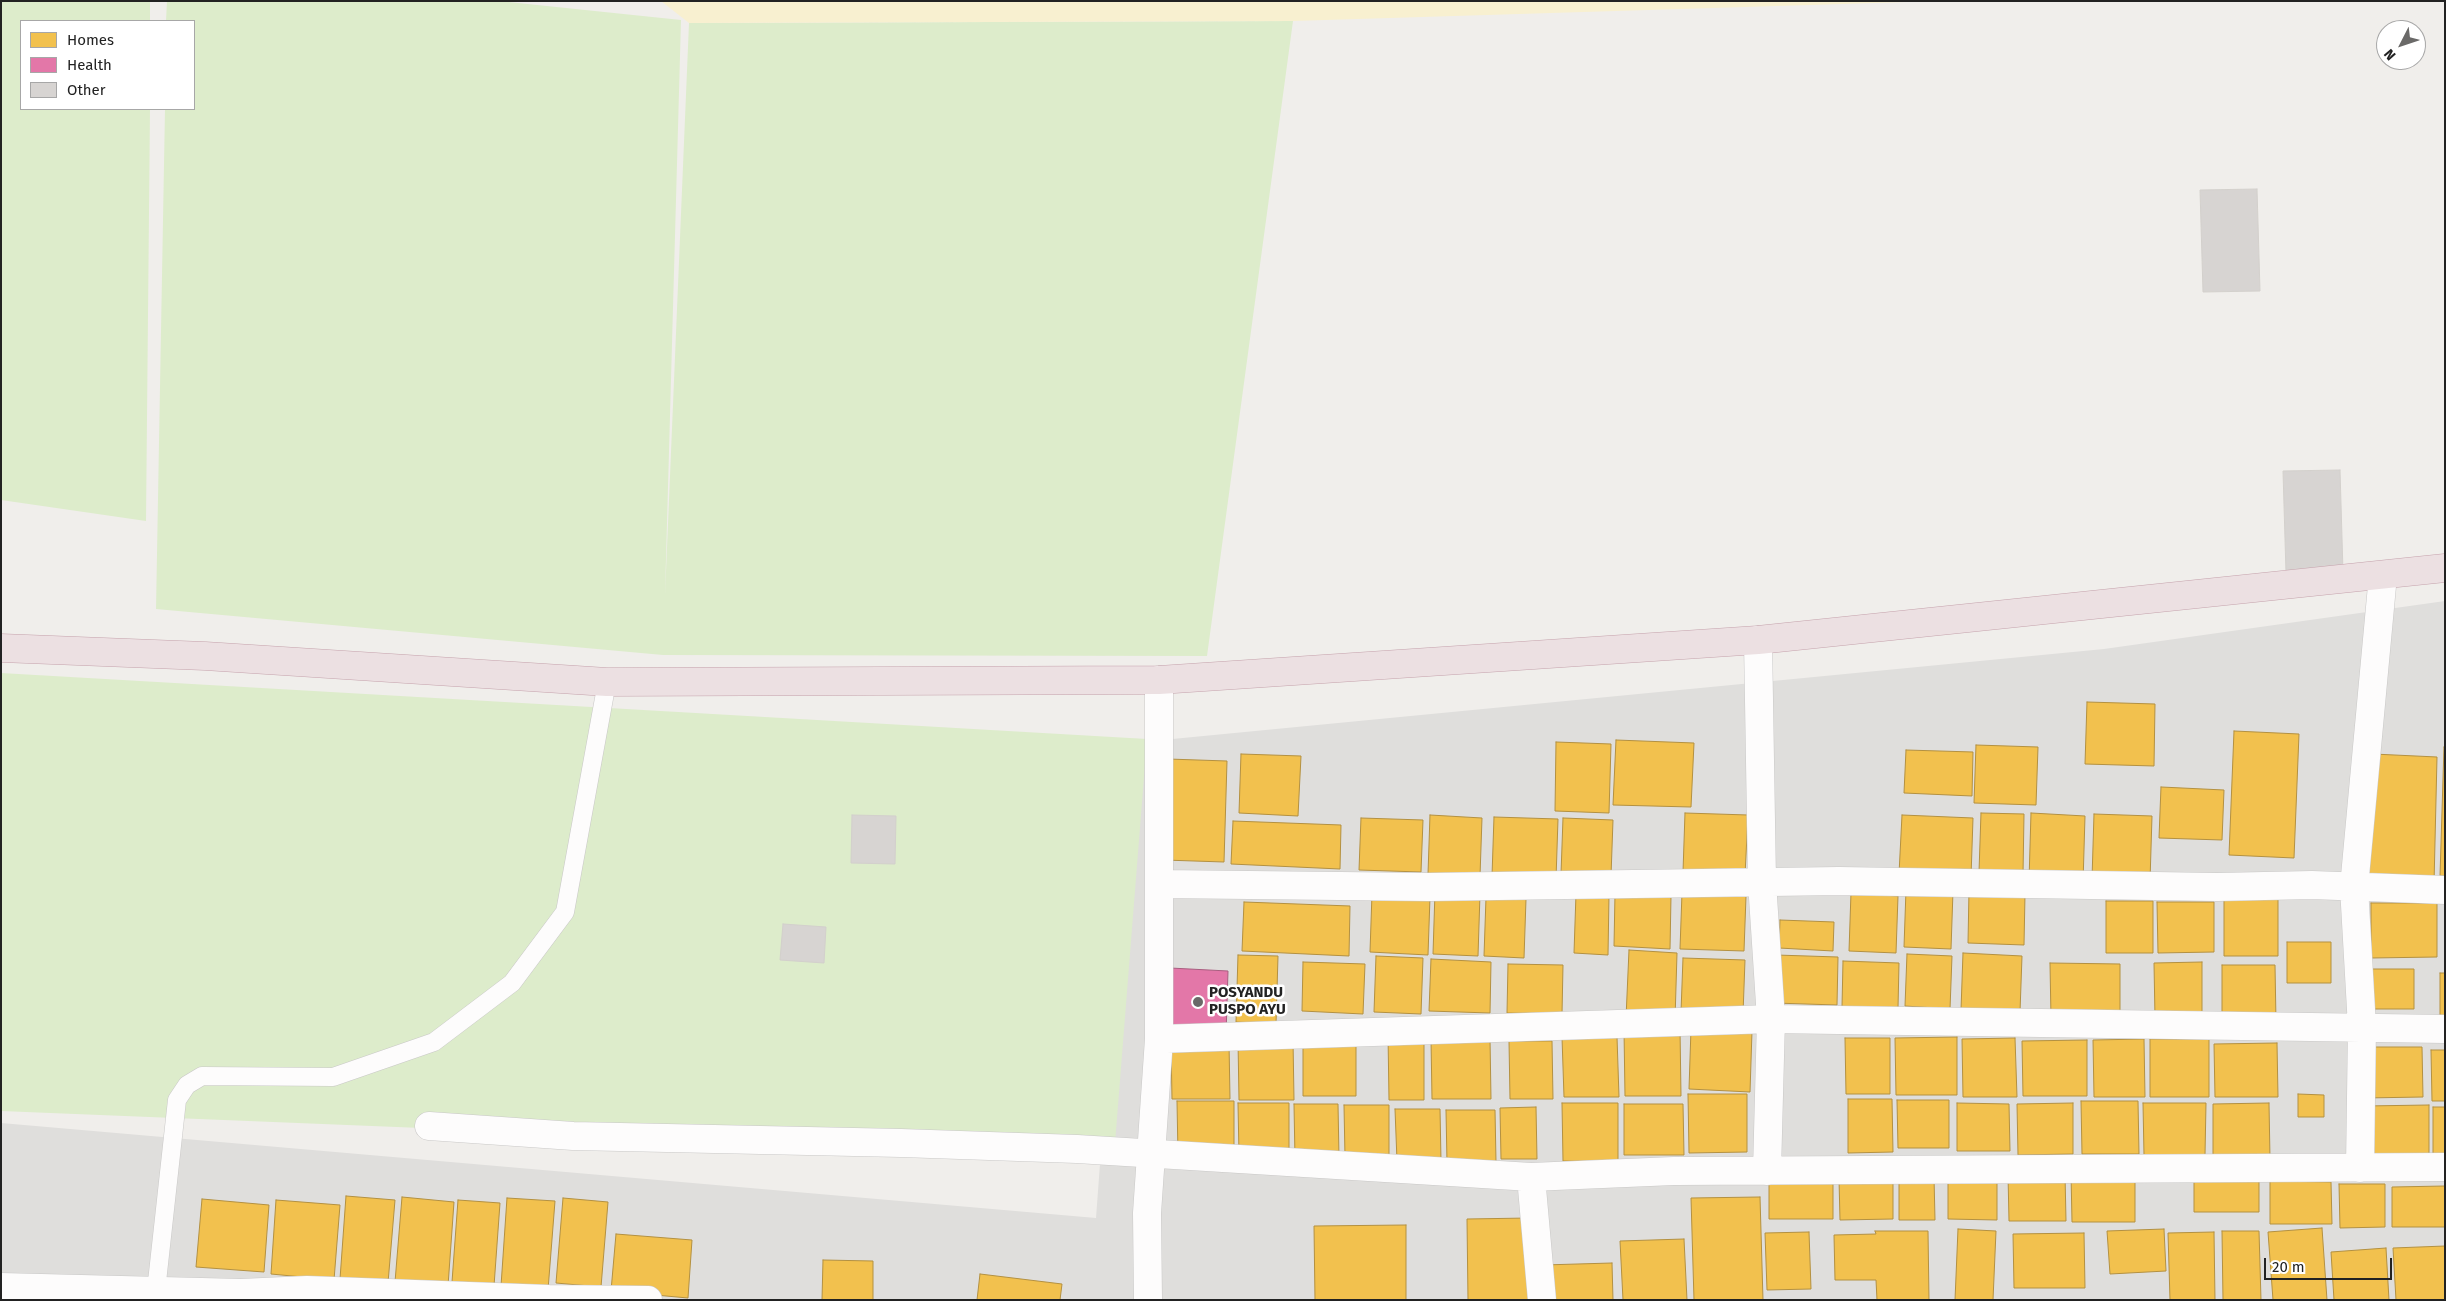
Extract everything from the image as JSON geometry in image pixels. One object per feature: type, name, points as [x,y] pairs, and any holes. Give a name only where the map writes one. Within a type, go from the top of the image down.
[{"type":"highway","points":[[1,648],[205,656],[607,682],[791,683],[1159,680],[1758,640],[2445,568]]},
{"type":"street","points":[[2360,1168],[2362,1027],[2354,888],[2383,575]]},
{"type":"street","points":[[1758,640],[1762,882],[1771,1019],[1767,1171]]},
{"type":"street","points":[[1148,1300],[1147,1213],[1159,1039],[1159,680]]},
{"type":"street","points":[[1160,884],[1429,887],[1839,881],[2217,887],[2312,885],[2445,890]]},
{"type":"street","points":[[1159,1039],[1771,1019],[2445,1029]]},
{"type":"street","points":[[430,1126],[573,1136],[1077,1149],[1152,1155],[1530,1176],[1767,1171],[2445,1168]]},
{"type":"street","points":[[1530,1176],[1542,1300]]},
{"type":"street","points":[[1,1288],[241,1293],[307,1290],[549,1299],[648,1300]]},
{"type":"lane","points":[[156,1291],[177,1100],[187,1085],[202,1076],[332,1077],[434,1042],[512,983],[565,912],[607,682]]},
{"type":"shaded area","points":[[2445,601],[2445,1300],[1,1300],[1,1123],[1096,1218],[1131,743],[2104,649]]},
{"type":"green space","points":[[1,1],[150,1],[150,20],[20,20],[20,110],[150,110],[146,521],[1,500]]},
{"type":"green space","points":[[167,1],[499,1],[681,20],[665,595],[689,23],[1293,21],[1207,656],[663,655],[156,609],[165,110],[195,110],[195,20],[166,20]]},
{"type":"green space","points":[[1,673],[1147,739],[1114,1156],[1,1111]]},
{"type":"sand","points":[[661,1],[1939,1],[1293,21],[689,23]]},
{"type":"building: Homes","points":[[2087,702],[2155,704],[2154,766],[2085,764]]},
{"type":"building: Homes","points":[[2234,731],[2299,734],[2294,858],[2229,855]]},
{"type":"building: Homes","points":[[1616,740],[1694,743],[1691,807],[1613,805]]},
{"type":"building: Homes","points":[[1556,742],[1611,744],[1609,813],[1555,811]]},
{"type":"building: Homes","points":[[1976,745],[2038,747],[2036,805],[1974,803]]},
{"type":"building: Homes","points":[[2444,747],[2445,876],[2440,876]]},
{"type":"building: Homes","points":[[1906,750],[1973,752],[1972,796],[1904,793]]},
{"type":"building: Homes","points":[[1241,754],[1301,756],[1298,816],[1239,813]]},
{"type":"building: Homes","points":[[2373,754],[2437,757],[2434,884],[2369,881]]},
{"type":"building: Homes","points":[[1168,759],[1227,761],[1224,862],[1164,860]]},
{"type":"building: Homes","points":[[2161,787],[2224,790],[2222,840],[2159,838]]},
{"type":"building: Homes","points":[[1685,813],[1748,815],[1745,875],[1683,872]]},
{"type":"building: Homes","points":[[1981,813],[2024,814],[2023,874],[1979,872]]},
{"type":"building: Homes","points":[[2031,813],[2085,816],[2083,883],[2029,881]]},
{"type":"building: Homes","points":[[2094,814],[2152,816],[2150,881],[2092,879]]},
{"type":"building: Homes","points":[[1430,815],[1482,818],[1480,876],[1428,874]]},
{"type":"building: Homes","points":[[1902,815],[1973,818],[1971,877],[1899,874]]},
{"type":"building: Homes","points":[[1494,817],[1558,819],[1556,879],[1492,876]]},
{"type":"building: Homes","points":[[1361,818],[1423,820],[1421,872],[1359,870]]},
{"type":"building: Homes","points":[[1563,818],[1613,820],[1611,876],[1561,874]]},
{"type":"building: Homes","points":[[1233,821],[1341,825],[1340,869],[1231,864]]},
{"type":"building: Homes","points":[[1906,890],[1953,891],[1951,949],[1904,947]]},
{"type":"building: Homes","points":[[1969,891],[2025,894],[2024,945],[1968,943]]},
{"type":"building: Homes","points":[[1435,892],[1480,894],[1478,956],[1433,954]]},
{"type":"building: Homes","points":[[1682,893],[1746,896],[1744,951],[1680,949]]},
{"type":"building: Homes","points":[[1851,893],[1898,896],[1896,953],[1849,951]]},
{"type":"building: Homes","points":[[1372,894],[1430,897],[1428,955],[1370,952]]},
{"type":"building: Homes","points":[[1576,894],[1609,895],[1608,955],[1574,953]]},
{"type":"building: Homes","points":[[1615,894],[1671,896],[1670,949],[1614,946]]},
{"type":"building: Homes","points":[[2224,894],[2278,894],[2278,956],[2224,956]]},
{"type":"building: Homes","points":[[1486,898],[1526,899],[1524,958],[1484,956]]},
{"type":"building: Homes","points":[[2106,901],[2153,901],[2153,953],[2106,953]]},
{"type":"building: Homes","points":[[1244,902],[1350,906],[1349,956],[1242,951]]},
{"type":"building: Homes","points":[[2157,902],[2214,902],[2214,952],[2158,953]]},
{"type":"building: Homes","points":[[2371,903],[2437,903],[2437,957],[2371,958]]},
{"type":"building: Homes","points":[[1780,920],[1834,922],[1833,951],[1779,948]]},
{"type":"building: Homes","points":[[2287,942],[2331,942],[2331,983],[2287,983]]},
{"type":"building: Homes","points":[[1629,950],[1677,953],[1675,1020],[1626,1018]]},
{"type":"building: Homes","points":[[1963,953],[2022,956],[2020,1012],[1961,1010]]},
{"type":"building: Homes","points":[[1907,954],[1952,956],[1950,1009],[1905,1006]]},
{"type":"building: Homes","points":[[1238,955],[1278,956],[1276,1024],[1236,1022]]},
{"type":"building: Homes","points":[[1776,955],[1838,957],[1837,1005],[1774,1003]]},
{"type":"building: Homes","points":[[1376,956],[1423,958],[1421,1014],[1374,1012]]},
{"type":"building: Homes","points":[[1683,958],[1745,960],[1743,1014],[1681,1012]]},
{"type":"building: Homes","points":[[1431,959],[1491,962],[1490,1013],[1429,1011]]},
{"type":"building: Homes","points":[[1843,961],[1899,963],[1898,1008],[1842,1007]]},
{"type":"building: Homes","points":[[1303,962],[1365,964],[1363,1014],[1302,1011]]},
{"type":"building: Homes","points":[[2202,962],[2202,1018],[2155,1018],[2154,963]]},
{"type":"building: Homes","points":[[2050,963],[2120,964],[2120,1018],[2051,1018]]},
{"type":"building: Homes","points":[[1508,964],[1563,965],[1562,1014],[1507,1013]]},
{"type":"building: Homes","points":[[2222,965],[2275,965],[2276,1022],[2222,1022]]},
{"type":"building: Homes","points":[[2372,969],[2414,969],[2414,1009],[2372,1009]]},
{"type":"building: Homes","points":[[2440,973],[2445,973],[2445,1021],[2440,1021]]},
{"type":"building: Homes","points":[[1680,1029],[1681,1096],[1625,1096],[1624,1030]]},
{"type":"building: Homes","points":[[1691,1029],[1752,1031],[1750,1092],[1689,1089]]},
{"type":"building: Homes","points":[[1388,1034],[1424,1034],[1424,1100],[1389,1100]]},
{"type":"building: Homes","points":[[1562,1037],[1617,1037],[1619,1097],[1564,1097]]},
{"type":"building: Homes","points":[[1957,1037],[1957,1095],[1896,1095],[1895,1038]]},
{"type":"building: Homes","points":[[1303,1038],[1356,1038],[1356,1096],[1303,1096]]},
{"type":"building: Homes","points":[[1845,1038],[1890,1038],[1890,1094],[1846,1094]]},
{"type":"building: Homes","points":[[2015,1038],[2017,1097],[1963,1097],[1962,1039]]},
{"type":"building: Homes","points":[[1431,1039],[1490,1039],[1491,1099],[1432,1099]]},
{"type":"building: Homes","points":[[2144,1039],[2145,1097],[2094,1097],[2093,1040]]},
{"type":"building: Homes","points":[[2150,1039],[2209,1039],[2209,1097],[2150,1097]]},
{"type":"building: Homes","points":[[1238,1040],[1293,1040],[1294,1100],[1239,1100]]},
{"type":"building: Homes","points":[[2087,1040],[2087,1096],[2023,1096],[2022,1041]]},
{"type":"building: Homes","points":[[1509,1041],[1552,1041],[1553,1099],[1510,1099]]},
{"type":"building: Homes","points":[[1171,1043],[1229,1043],[1230,1099],[1172,1099]]},
{"type":"building: Homes","points":[[2277,1043],[2278,1097],[2215,1097],[2214,1044]]},
{"type":"building: Homes","points":[[2364,1047],[2422,1047],[2423,1097],[2364,1098]]},
{"type":"building: Homes","points":[[2431,1050],[2445,1050],[2445,1101],[2432,1101]]},
{"type":"building: Homes","points":[[1688,1094],[1747,1094],[1747,1152],[1689,1153]]},
{"type":"building: Homes","points":[[2298,1094],[2324,1095],[2324,1117],[2298,1117]]},
{"type":"building: Homes","points":[[1848,1099],[1892,1099],[1893,1152],[1848,1153]]},
{"type":"building: Homes","points":[[1897,1100],[1949,1100],[1949,1148],[1898,1148]]},
{"type":"building: Homes","points":[[1177,1101],[1234,1101],[1234,1154],[1178,1155]]},
{"type":"building: Homes","points":[[2081,1101],[2138,1101],[2139,1154],[2082,1154]]},
{"type":"building: Homes","points":[[1238,1103],[1289,1103],[1289,1155],[1239,1155]]},
{"type":"building: Homes","points":[[1562,1103],[1618,1103],[1618,1162],[1563,1161]]},
{"type":"building: Homes","points":[[1957,1103],[2009,1104],[2010,1151],[1957,1151]]},
{"type":"building: Homes","points":[[2073,1103],[2073,1154],[2018,1155],[2017,1104]]},
{"type":"building: Homes","points":[[2143,1103],[2206,1103],[2205,1155],[2144,1155]]},
{"type":"building: Homes","points":[[2269,1103],[2270,1159],[2213,1159],[2213,1104]]},
{"type":"building: Homes","points":[[1294,1104],[1338,1104],[1339,1158],[1295,1159]]},
{"type":"building: Homes","points":[[1624,1104],[1683,1104],[1684,1155],[1624,1155]]},
{"type":"building: Homes","points":[[1344,1105],[1389,1105],[1389,1157],[1345,1157]]},
{"type":"building: Homes","points":[[2429,1105],[2429,1154],[2365,1154],[2365,1106]]},
{"type":"building: Homes","points":[[1536,1107],[1537,1159],[1501,1159],[1500,1108]]},
{"type":"building: Homes","points":[[2433,1107],[2445,1107],[2445,1157],[2433,1158]]},
{"type":"building: Homes","points":[[1395,1109],[1440,1109],[1441,1161],[1397,1161]]},
{"type":"building: Homes","points":[[1446,1110],[1495,1110],[1496,1162],[1447,1163]]},
{"type":"building: Homes","points":[[2071,1173],[2135,1173],[2135,1222],[2072,1222]]},
{"type":"building: Homes","points":[[2008,1174],[2065,1174],[2066,1221],[2009,1221]]},
{"type":"building: Homes","points":[[2194,1175],[2259,1175],[2259,1212],[2194,1212]]},
{"type":"building: Homes","points":[[1899,1177],[1934,1177],[1935,1220],[1899,1220]]},
{"type":"building: Homes","points":[[1997,1177],[1997,1220],[1948,1219],[1948,1178]]},
{"type":"building: Homes","points":[[1893,1178],[1893,1219],[1840,1220],[1839,1179]]},
{"type":"building: Homes","points":[[1769,1180],[1833,1180],[1833,1219],[1769,1219]]},
{"type":"building: Homes","points":[[2270,1181],[2331,1182],[2332,1224],[2270,1224]]},
{"type":"building: Homes","points":[[2339,1184],[2385,1184],[2385,1227],[2340,1228]]},
{"type":"building: Homes","points":[[2445,1186],[2445,1227],[2392,1227],[2392,1187]]},
{"type":"building: Homes","points":[[346,1196],[395,1200],[388,1283],[340,1279]]},
{"type":"building: Homes","points":[[402,1197],[454,1202],[448,1286],[395,1282]]},
{"type":"building: Homes","points":[[1760,1197],[1763,1300],[1694,1300],[1691,1198]]},
{"type":"building: Homes","points":[[507,1198],[555,1201],[548,1290],[501,1286]]},
{"type":"building: Homes","points":[[563,1198],[608,1202],[601,1287],[556,1283]]},
{"type":"building: Homes","points":[[202,1199],[269,1205],[264,1272],[196,1267]]},
{"type":"building: Homes","points":[[276,1200],[340,1205],[334,1280],[271,1274]]},
{"type":"building: Homes","points":[[458,1200],[500,1203],[494,1286],[452,1282]]},
{"type":"building: Homes","points":[[1529,1218],[1529,1300],[1468,1300],[1467,1219]]},
{"type":"building: Homes","points":[[1406,1225],[1406,1300],[1315,1300],[1314,1226]]},
{"type":"building: Homes","points":[[2322,1228],[2327,1300],[2273,1300],[2268,1232]]},
{"type":"building: Homes","points":[[1958,1229],[1996,1231],[1993,1300],[1955,1300]]},
{"type":"building: Homes","points":[[2164,1229],[2166,1271],[2110,1274],[2107,1231]]},
{"type":"building: Homes","points":[[1875,1231],[1928,1231],[1929,1300],[1877,1300],[1876,1280],[1835,1280],[1834,1235],[1876,1234]]},
{"type":"building: Homes","points":[[2222,1231],[2259,1231],[2261,1300],[2223,1300]]},
{"type":"building: Homes","points":[[1809,1232],[1811,1289],[1767,1290],[1765,1233]]},
{"type":"building: Homes","points":[[2214,1232],[2215,1300],[2170,1300],[2168,1233]]},
{"type":"building: Homes","points":[[2084,1233],[2085,1288],[2014,1288],[2013,1234]]},
{"type":"building: Homes","points":[[616,1234],[692,1240],[688,1298],[611,1291]]},
{"type":"building: Homes","points":[[1684,1239],[1687,1300],[1623,1300],[1620,1241]]},
{"type":"building: Homes","points":[[2445,1246],[2445,1300],[2396,1300],[2393,1248]]},
{"type":"building: Homes","points":[[2386,1248],[2389,1300],[2334,1300],[2331,1252]]},
{"type":"building: Homes","points":[[823,1260],[873,1261],[873,1300],[822,1300]]},
{"type":"building: Homes","points":[[1612,1263],[1613,1300],[1544,1300],[1543,1265]]},
{"type":"building: Homes","points":[[980,1274],[1062,1284],[1060,1300],[977,1300]]},
{"type":"building: Health","name":"POSYANDU PUSPO AYU","points":[[1170,968],[1228,971],[1226,1035],[1168,1033]]},
{"type":"building: Other","points":[[2257,189],[2260,291],[2203,292],[2200,190]]},
{"type":"building: Other","points":[[2340,470],[2343,572],[2286,573],[2283,471]]},
{"type":"building: Other","points":[[852,815],[896,816],[895,864],[851,863]]},
{"type":"building: Other","points":[[783,924],[826,927],[824,963],[780,960]]},
{"type":"place","name":"POSYANDU PUSPO AYU","points":[[1198,1002]]}]
